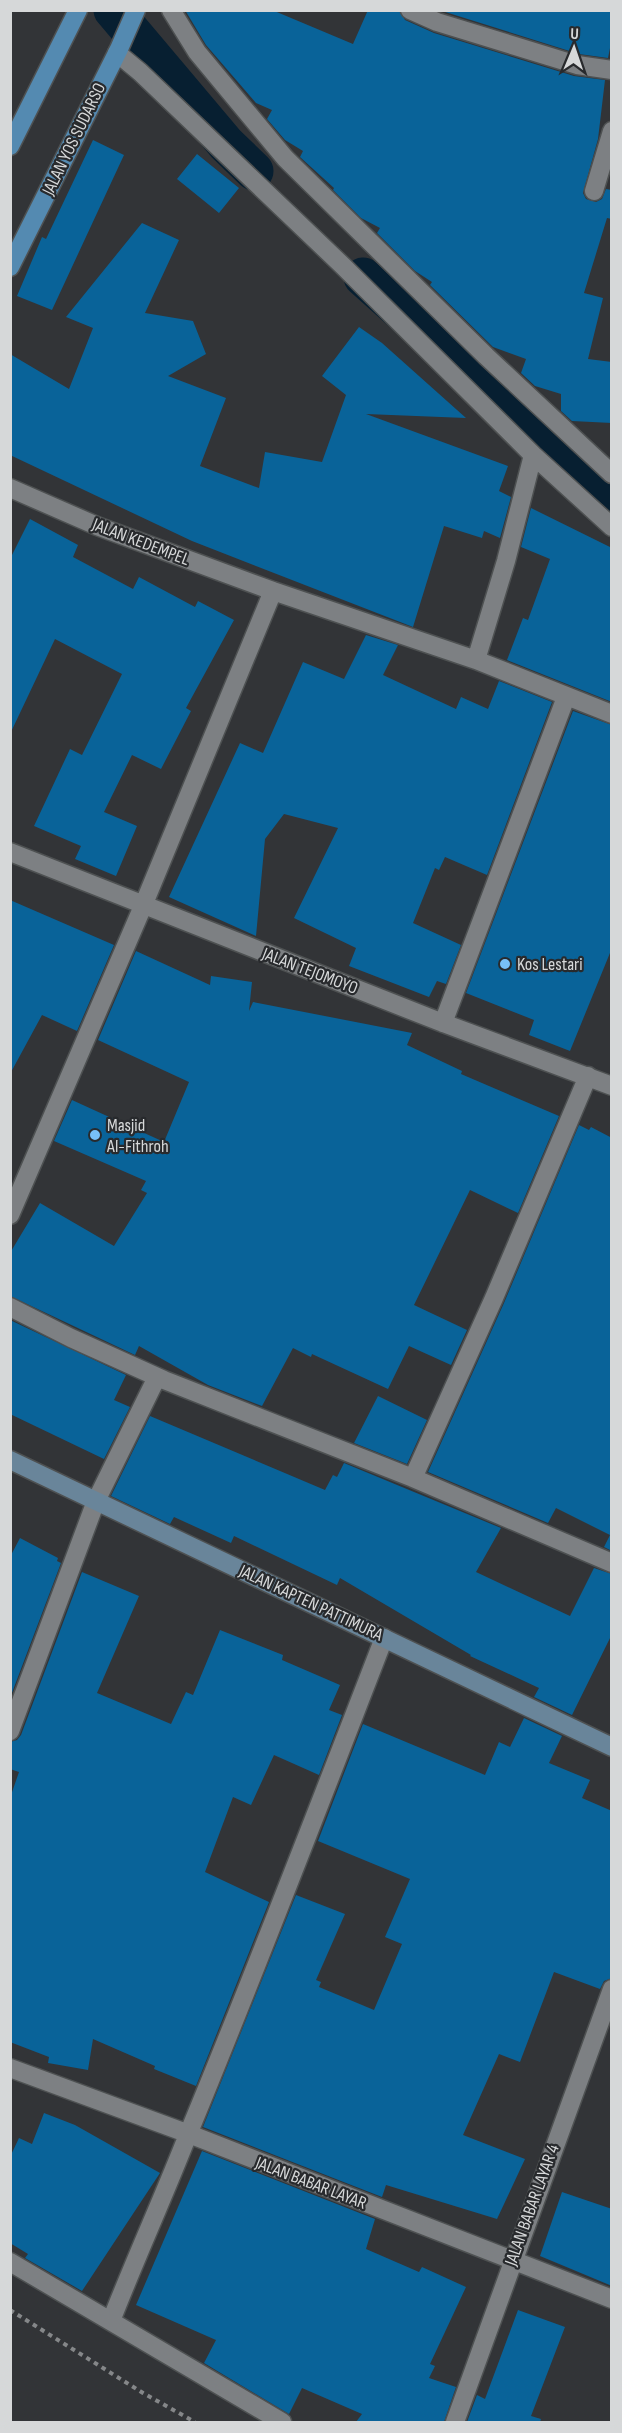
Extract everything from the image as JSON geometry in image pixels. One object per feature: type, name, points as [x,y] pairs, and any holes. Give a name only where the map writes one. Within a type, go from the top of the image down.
[{"type":"main road","points":[[10,146],[78,10]]},
{"type":"main road","name":"JALAN YOS SUDARSO","points":[[10,267],[118,51],[136,10]]},
{"type":"main road","name":"JALAN KAPTEN PATTIMURA","points":[[10,1460],[612,1747]]},
{"type":"street","points":[[171,10],[197,52],[285,158],[486,357],[612,474]]},
{"type":"street","points":[[410,10],[437,22],[577,65],[612,70]]},
{"type":"street","points":[[118,51],[344,266],[533,455],[612,527]]},
{"type":"street","points":[[594,191],[612,131]]},
{"type":"street","points":[[476,660],[506,561],[533,455]]},
{"type":"street","name":"JALAN KEDEMPEL","points":[[10,488],[97,526],[273,591],[476,660],[612,714]]},
{"type":"street","points":[[10,1215],[143,906],[273,591]]},
{"type":"street","points":[[443,1023],[566,697]]},
{"type":"street","name":"JALAN TEJOMOYO","points":[[10,852],[443,1023],[612,1086]]},
{"type":"street","points":[[413,1478],[494,1298],[588,1076]]},
{"type":"street","points":[[10,1307],[157,1377],[413,1478],[612,1563]]},
{"type":"street","points":[[10,1731],[96,1501],[157,1377]]},
{"type":"street","points":[[111,2321],[143,2238],[189,2134],[384,1638]]},
{"type":"street","name":"JALAN BABAR LAYAR 4","points":[[454,2422],[612,1989]]},
{"type":"street","name":"JALAN BABAR LAYAR","points":[[10,2068],[189,2134],[612,2299]]},
{"type":"street","points":[[10,2262],[282,2422]]},
{"type":"path","points":[[10,2310],[142,2393],[195,2422]]},
{"type":"building","points":[[185,10],[272,10],[353,44],[368,10],[399,10],[405,20],[434,33],[574,76],[605,80],[598,139],[583,193],[586,199],[596,202],[602,199],[606,189],[612,190],[612,219],[607,218],[584,293],[603,298],[588,359],[612,362],[612,423],[572,421],[561,411],[561,394],[535,386],[521,373],[526,359],[493,347],[430,285],[432,282],[415,271],[377,233],[380,228],[361,218],[333,190],[334,188],[300,157],[303,151],[285,140],[267,119],[272,110],[256,103],[206,45]]},
{"type":"building","points":[[439,10],[612,10],[612,38],[608,58],[579,54]]},
{"type":"building","points":[[93,140],[124,155],[52,310],[17,296],[42,237],[46,239]]},
{"type":"building","points":[[197,154],[239,188],[219,213],[177,179]]},
{"type":"building","points":[[142,223],[179,240],[145,313],[193,321],[206,354],[168,376],[226,398],[200,466],[259,488],[265,452],[322,462],[346,395],[322,376],[359,327],[382,343],[466,418],[366,414],[508,466],[499,491],[511,497],[500,538],[484,531],[482,538],[444,526],[413,627],[192,541],[10,455],[10,354],[69,389],[93,328],[66,317]]},
{"type":"building","points":[[531,508],[612,548],[612,702],[507,660],[523,618],[528,620],[550,559],[521,547]]},
{"type":"building","points":[[30,519],[78,545],[73,557],[133,589],[139,577],[195,607],[198,601],[234,620],[186,708],[191,711],[161,769],[132,755],[104,812],[137,826],[116,876],[75,859],[81,846],[34,826],[70,749],[82,755],[122,674],[55,639],[10,734],[10,559]]},
{"type":"building","points":[[366,635],[398,645],[383,675],[456,709],[461,697],[488,709],[499,681],[552,702],[487,875],[445,857],[439,870],[435,868],[413,923],[461,945],[446,984],[437,981],[429,997],[349,966],[356,948],[294,918],[338,828],[284,814],[265,839],[256,936],[169,897],[240,743],[263,753],[303,662],[344,679]]},
{"type":"building","points":[[573,711],[612,725],[612,948],[570,1051],[529,1035],[534,1020],[466,993]]},
{"type":"building","points":[[10,900],[114,945],[77,1031],[42,1015],[10,1074]]},
{"type":"building","points":[[136,951],[210,985],[211,976],[252,982],[249,1011],[253,1002],[412,1033],[407,1045],[462,1071],[461,1074],[559,1116],[518,1213],[470,1190],[414,1305],[467,1330],[451,1365],[409,1346],[388,1389],[312,1354],[311,1357],[293,1348],[262,1406],[208,1385],[139,1346],[135,1355],[10,1296],[10,1253],[40,1203],[114,1246],[147,1193],[141,1190],[146,1181],[54,1141],[72,1100],[164,1142],[189,1082],[98,1040]]},
{"type":"building","points":[[579,1125],[589,1130],[591,1127],[612,1138],[612,1551],[604,1547],[610,1535],[556,1508],[548,1523],[428,1472],[504,1303]]},
{"type":"building","points":[[10,1320],[126,1375],[114,1400],[130,1407],[104,1459],[10,1414]]},
{"type":"building","points":[[378,1396],[427,1420],[407,1464],[354,1443]]},
{"type":"building","points":[[150,1416],[325,1490],[333,1475],[337,1477],[344,1463],[501,1528],[476,1572],[570,1616],[594,1568],[612,1574],[612,1634],[572,1715],[534,1697],[539,1688],[470,1656],[340,1578],[337,1585],[234,1536],[231,1543],[174,1517],[170,1524],[111,1496]]},
{"type":"building","points":[[20,1538],[58,1558],[57,1561],[61,1563],[10,1698],[10,1557]]},
{"type":"building","points":[[82,1572],[139,1596],[97,1693],[171,1724],[186,1692],[193,1695],[220,1630],[283,1655],[282,1660],[340,1685],[329,1710],[342,1715],[319,1775],[274,1755],[251,1805],[233,1797],[205,1872],[269,1902],[196,2086],[154,2069],[155,2066],[93,2039],[88,2070],[48,2063],[49,2057],[10,2042],[10,1798],[19,1772],[10,1769],[10,1742],[17,1740],[21,1735]]},
{"type":"building","points":[[524,1718],[562,1736],[549,1763],[590,1780],[582,1798],[612,1811],[612,1978],[604,1981],[600,1989],[554,1972],[520,2062],[499,2054],[463,2135],[525,2159],[497,2219],[386,2185],[382,2197],[203,2127],[296,1895],[345,1914],[316,1980],[321,1982],[319,1987],[374,2010],[402,1944],[385,1937],[410,1879],[318,1841],[363,1724],[485,1775],[499,1742],[510,1747]]},
{"type":"building","points":[[44,2113],[75,2125],[160,2173],[82,2291],[25,2258],[28,2254],[10,2243],[10,2157],[19,2138],[32,2144]]},
{"type":"building","points":[[202,2151],[375,2219],[366,2249],[419,2272],[422,2267],[466,2287],[430,2364],[435,2366],[429,2378],[456,2387],[444,2422],[356,2422],[362,2414],[302,2388],[289,2414],[204,2363],[216,2340],[136,2305]]},
{"type":"building","points":[[562,2192],[612,2209],[612,2286],[540,2256]]},
{"type":"building","points":[[518,2310],[565,2327],[531,2416],[541,2419],[540,2422],[467,2422],[477,2395],[485,2399]]},
{"type":"waterway","points":[[113,10],[226,144],[254,171]]},
{"type":"waterway","points":[[363,277],[612,500]]},
{"type":"place","name":"Kos Lestari","points":[[505,964]]},
{"type":"place","name":"Masjid Al-Fithroh","points":[[95,1135]]}]
